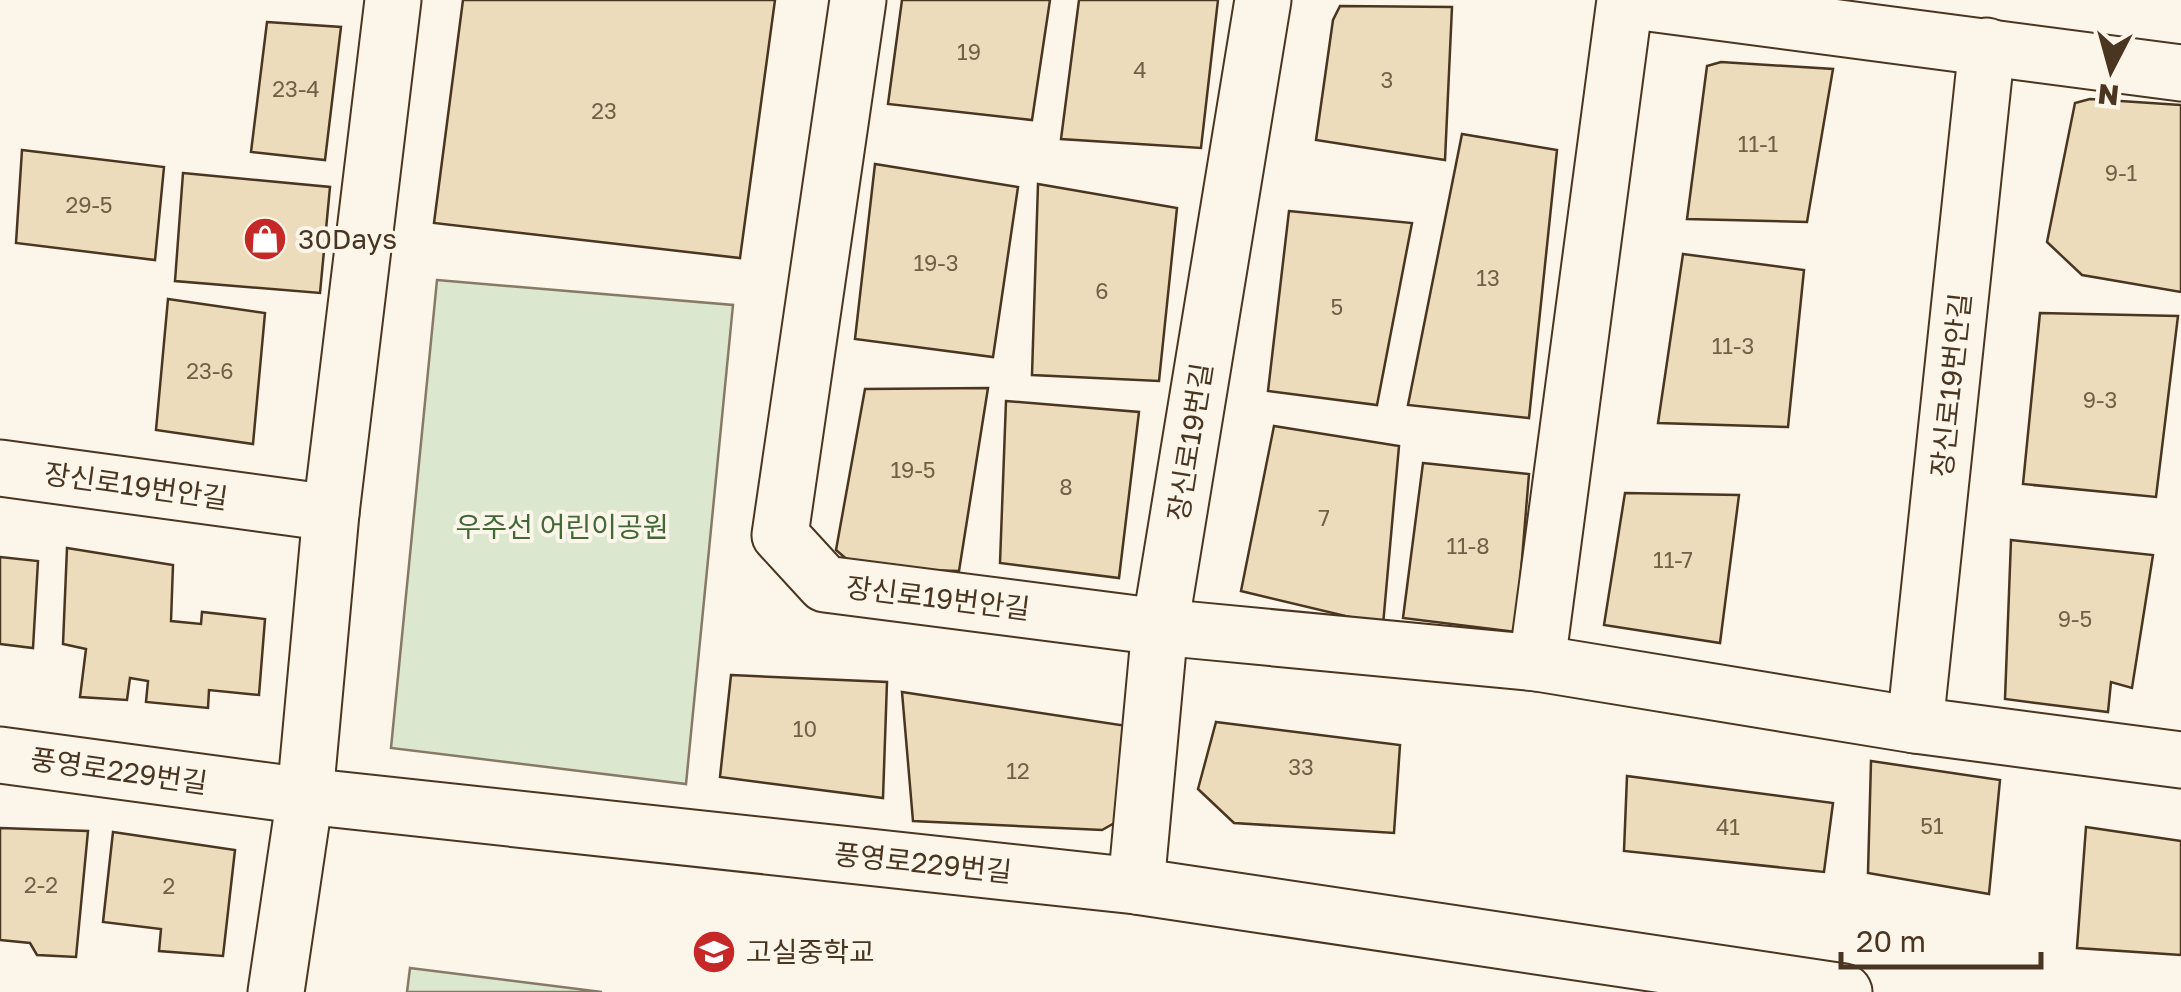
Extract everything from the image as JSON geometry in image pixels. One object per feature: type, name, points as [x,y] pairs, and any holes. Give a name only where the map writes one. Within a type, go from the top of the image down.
[{"type":"street","points":[[276,992],[304,796],[330,513],[393,0]]},
{"type":"street","name":"장신로19번안길","points":[[858,0],[780,536],[825,584],[1160,627],[1537,663],[1915,725],[2181,760]]},
{"type":"street","name":"장신로19번길","points":[[1136,886],[1160,627],[1263,0]]},
{"type":"street","points":[[1537,663],[1625,0],[2181,73]]},
{"type":"street","name":"장신로19번안길","points":[[1915,725],[1987,46]]},
{"type":"street","name":"장신로19번안길","points":[[0,468],[330,513]]},
{"type":"street","name":"풍영로229번길","points":[[0,755],[304,796],[1136,886],[1844,992]]},
{"type":"green space","name":"우주선 어린이공원","points":[[437,280],[733,305],[686,784],[391,748]]},
{"type":"green space","points":[[410,968],[602,992],[407,992]]},
{"type":"building","points":[[463,0],[775,0],[740,258],[434,223]]},
{"type":"building","points":[[902,0],[1050,0],[1032,120],[888,104]]},
{"type":"building","points":[[1079,0],[1218,0],[1201,148],[1061,139]]},
{"type":"building","points":[[1340,6],[1452,7],[1445,160],[1316,140],[1333,20]]},
{"type":"building","points":[[267,22],[341,27],[325,160],[251,152]]},
{"type":"building","points":[[1721,62],[1833,69],[1807,222],[1687,219],[1707,66]]},
{"type":"building","points":[[2090,99],[2181,105],[2181,292],[2082,275],[2047,242],[2075,103]]},
{"type":"building","points":[[1462,134],[1557,150],[1529,418],[1408,405]]},
{"type":"building","points":[[22,150],[164,167],[155,260],[16,243]]},
{"type":"building","points":[[875,164],[1018,187],[993,357],[855,339]]},
{"type":"building","points":[[183,173],[330,187],[320,293],[175,281]]},
{"type":"building","points":[[1038,184],[1177,208],[1159,381],[1032,375]]},
{"type":"building","points":[[1289,211],[1412,223],[1377,405],[1268,391]]},
{"type":"building","points":[[1683,254],[1804,270],[1788,427],[1658,423]]},
{"type":"building","points":[[168,299],[265,313],[253,444],[156,430]]},
{"type":"building","points":[[2040,313],[2178,316],[2156,497],[2023,484]]},
{"type":"building","points":[[988,388],[959,571],[857,568],[836,550],[865,389]]},
{"type":"building","points":[[1006,401],[1139,412],[1119,578],[1000,563]]},
{"type":"building","points":[[1274,426],[1399,446],[1383,625],[1241,591]]},
{"type":"building","points":[[1423,463],[1529,474],[1516,632],[1403,618]]},
{"type":"building","points":[[1625,493],[1739,495],[1720,643],[1604,625]]},
{"type":"building","points":[[2011,540],[2153,555],[2132,688],[2111,682],[2108,712],[2005,699]]},
{"type":"building","points":[[67,548],[173,565],[171,621],[201,624],[202,612],[265,619],[259,695],[209,690],[208,708],[146,702],[148,681],[130,678],[127,700],[80,697],[86,649],[63,644]]},
{"type":"building","points":[[0,557],[38,561],[33,648],[0,644]]},
{"type":"building","points":[[731,675],[887,682],[883,798],[720,777]]},
{"type":"building","points":[[902,692],[1127,726],[1125,817],[1102,830],[913,821]]},
{"type":"building","points":[[1216,722],[1400,745],[1394,833],[1234,823],[1198,789]]},
{"type":"building","points":[[1871,761],[2000,780],[1989,894],[1868,873]]},
{"type":"building","points":[[1627,776],[1833,803],[1824,872],[1624,851]]},
{"type":"building","points":[[2086,827],[2181,841],[2181,955],[2077,948]]},
{"type":"building","points":[[0,828],[88,831],[76,957],[37,955],[30,943],[0,940]]},
{"type":"building","points":[[113,832],[235,850],[223,956],[159,951],[161,929],[103,922]]},
{"type":"place","name":"30Days","points":[[265,239]]},
{"type":"place","name":"고실중학교","points":[[714,952]]}]
